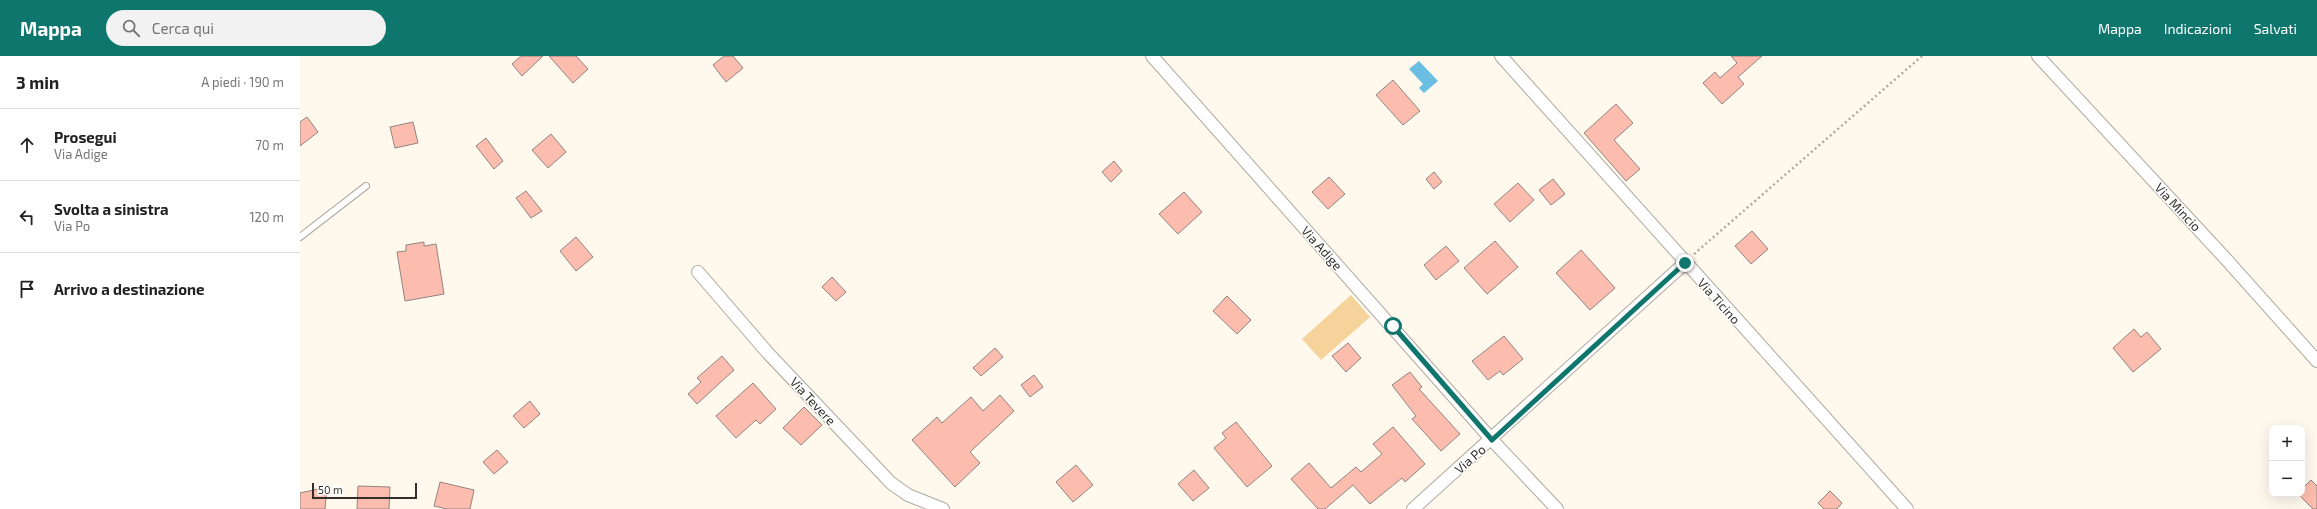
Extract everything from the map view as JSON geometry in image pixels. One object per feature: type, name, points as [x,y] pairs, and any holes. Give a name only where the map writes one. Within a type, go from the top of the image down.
[{"type":"street","name":"Via Adige","points":[[1152,56],[1492,440],[1557,509]]},
{"type":"street","name":"Via Ticino","points":[[1501,56],[1907,509]]},
{"type":"street","name":"Via Mincio","points":[[2038,56],[2225,258],[2317,361]]},
{"type":"street","name":"Via Po","points":[[1413,509],[1492,440],[1685,263]]},
{"type":"street","name":"Via Tevere","points":[[698,272],[767,352],[891,483],[908,495],[943,509]]},
{"type":"lane","points":[[300,237],[366,186]]},
{"type":"path","points":[[1685,263],[1922,56]]},
{"type":"shaded area","points":[[1351,295],[1370,317],[1321,360],[1302,339]]},
{"type":"water","points":[[1419,61],[1438,81],[1424,93],[1419,88],[1423,84],[1409,69]]},
{"type":"building","points":[[521,56],[543,56],[522,76],[512,64]]},
{"type":"building","points":[[549,56],[576,56],[588,69],[573,83]]},
{"type":"building","points":[[724,56],[733,56],[743,68],[726,82],[713,65]]},
{"type":"building","points":[[1731,56],[1762,56],[1738,77],[1744,84],[1722,104],[1703,83],[1715,72],[1720,78],[1737,63]]},
{"type":"building","points":[[1393,80],[1420,111],[1403,125],[1376,95]]},
{"type":"building","points":[[1616,104],[1633,123],[1614,140],[1640,169],[1626,181],[1584,133]]},
{"type":"building","points":[[307,117],[318,132],[300,146],[300,122]]},
{"type":"building","points":[[413,122],[418,143],[395,148],[390,127]]},
{"type":"building","points":[[551,134],[566,152],[548,168],[532,150]]},
{"type":"building","points":[[486,138],[503,161],[494,169],[476,146]]},
{"type":"building","points":[[1114,161],[1122,171],[1111,182],[1102,172]]},
{"type":"building","points":[[1434,172],[1442,182],[1434,189],[1426,179]]},
{"type":"building","points":[[1329,177],[1345,194],[1328,209],[1312,192]]},
{"type":"building","points":[[1553,179],[1565,194],[1551,205],[1539,190]]},
{"type":"building","points":[[1518,183],[1534,200],[1510,222],[1494,204]]},
{"type":"building","points":[[526,191],[542,211],[531,218],[516,198]]},
{"type":"building","points":[[1184,192],[1202,212],[1178,234],[1159,214]]},
{"type":"building","points":[[1752,231],[1768,249],[1751,264],[1735,246]]},
{"type":"building","points":[[576,237],[593,257],[576,271],[560,251]]},
{"type":"building","points":[[1495,241],[1518,267],[1487,294],[1464,268]]},
{"type":"building","points":[[424,242],[424,246],[436,244],[444,294],[405,301],[397,252],[406,251],[406,245]]},
{"type":"building","points":[[1446,246],[1459,261],[1436,280],[1424,265]]},
{"type":"building","points":[[1581,250],[1615,288],[1590,310],[1556,273]]},
{"type":"building","points":[[832,277],[846,292],[836,301],[822,287]]},
{"type":"building","points":[[1227,296],[1251,320],[1237,334],[1213,311]]},
{"type":"building","points":[[2134,329],[2141,337],[2147,332],[2161,349],[2133,372],[2113,348]]},
{"type":"building","points":[[1504,336],[1523,359],[1503,375],[1500,371],[1488,380],[1472,361]]},
{"type":"building","points":[[1348,343],[1361,358],[1346,372],[1332,356]]},
{"type":"building","points":[[995,348],[1003,357],[981,376],[973,368]]},
{"type":"building","points":[[722,356],[734,370],[697,404],[688,394],[701,382],[697,378]]},
{"type":"building","points":[[1410,372],[1422,387],[1419,389],[1460,434],[1441,451],[1412,419],[1416,416],[1392,385]]},
{"type":"building","points":[[1034,375],[1043,387],[1030,397],[1021,385]]},
{"type":"building","points":[[753,383],[776,409],[760,424],[756,420],[736,438],[716,416]]},
{"type":"building","points":[[1000,395],[1014,411],[970,452],[980,463],[955,487],[912,440],[937,417],[942,423],[971,397],[983,411]]},
{"type":"building","points":[[530,401],[540,414],[524,428],[513,416]]},
{"type":"building","points":[[804,407],[822,425],[801,445],[783,428]]},
{"type":"building","points":[[1236,422],[1272,466],[1247,487],[1214,448],[1226,438],[1222,433]]},
{"type":"building","points":[[1393,427],[1425,464],[1405,482],[1402,478],[1370,504],[1353,485],[1325,509],[1318,509],[1291,479],[1309,463],[1331,488],[1356,467],[1361,472],[1382,454],[1373,444]]},
{"type":"building","points":[[497,450],[508,462],[494,474],[483,462]]},
{"type":"building","points":[[1076,465],[1093,485],[1073,502],[1056,482]]},
{"type":"building","points":[[1194,470],[1209,488],[1193,501],[1178,484]]},
{"type":"building","points":[[2311,480],[2317,486],[2317,509],[2313,509],[2301,497],[2305,497],[2305,486]]},
{"type":"building","points":[[440,482],[474,490],[470,509],[447,509],[434,506]]},
{"type":"building","points":[[358,486],[390,487],[389,509],[357,509]]},
{"type":"building","points":[[327,487],[325,509],[300,509],[300,493]]},
{"type":"building","points":[[1830,491],[1842,503],[1837,509],[1824,509],[1818,503]]},
{"type":"route","points":[[1393,326],[1492,440],[1685,263]]}]
